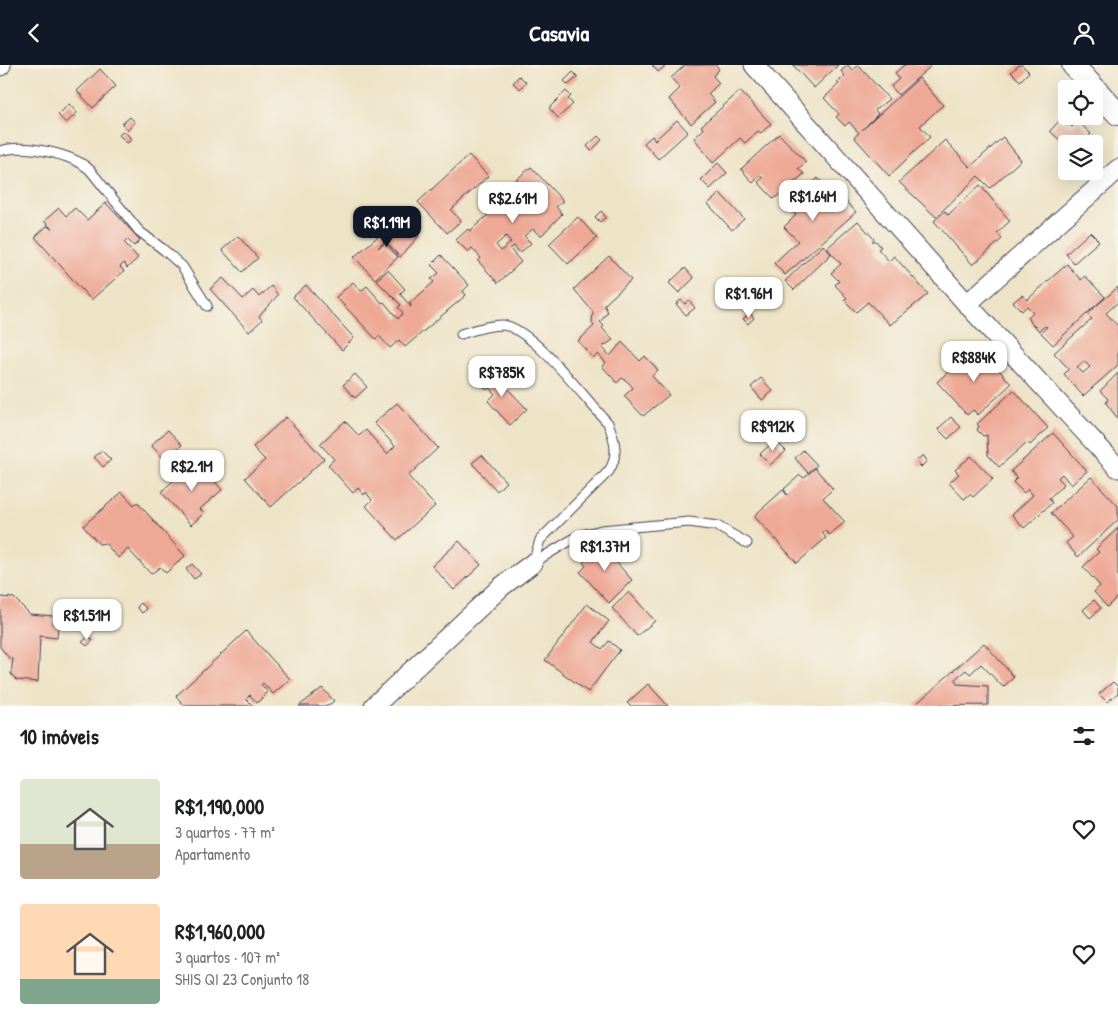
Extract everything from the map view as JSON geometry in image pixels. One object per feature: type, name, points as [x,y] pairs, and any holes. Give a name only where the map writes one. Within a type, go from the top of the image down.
[{"type":"street","points":[[754,65],[1118,468]]},
{"type":"street","points":[[1073,65],[1118,114]]},
{"type":"street","points":[[967,303],[1118,169]]},
{"type":"street","points":[[374,706],[501,587],[533,563]]},
{"type":"lane","points":[[0,151],[22,149],[67,156],[81,161],[90,169],[139,231],[182,266],[207,306]]},
{"type":"lane","points":[[461,334],[503,325],[517,329],[533,340],[583,395],[608,423],[614,437],[615,461],[609,471],[540,540],[533,563]]},
{"type":"lane","points":[[533,563],[578,536],[601,531],[689,522],[717,526],[747,543]]},
{"type":"building","points":[[652,65],[666,65],[658,72]]},
{"type":"building","points":[[685,65],[716,65],[719,69],[713,76],[719,83],[708,94],[715,102],[691,124],[669,99],[680,88],[671,78]]},
{"type":"building","points":[[793,65],[838,65],[814,88]]},
{"type":"building","points":[[848,65],[852,70],[858,65],[889,99],[875,110],[878,114],[862,130],[919,78],[943,105],[920,126],[930,137],[889,176],[854,137],[859,133],[849,122],[845,126],[836,117],[839,114],[824,98],[839,84],[837,82],[845,76],[841,71]]},
{"type":"building","points":[[904,65],[932,65],[898,95],[891,86],[899,79],[895,73]]},
{"type":"building","points":[[1019,65],[1022,65],[1029,72],[1020,81],[1011,72]]},
{"type":"building","points":[[100,69],[116,86],[93,108],[77,91]]},
{"type":"building","points":[[573,72],[578,77],[568,85],[564,81]]},
{"type":"building","points":[[519,76],[526,82],[520,89],[513,83]]},
{"type":"building","points":[[566,91],[571,96],[568,99],[573,104],[558,118],[549,108]]},
{"type":"building","points":[[740,91],[771,124],[761,133],[758,131],[745,143],[740,138],[713,163],[694,138],[704,129],[701,126]]},
{"type":"building","points":[[69,104],[77,113],[66,123],[58,115]]},
{"type":"building","points":[[130,117],[135,122],[128,130],[122,124]]},
{"type":"building","points":[[677,120],[688,132],[658,159],[644,143],[652,136],[655,140]]},
{"type":"building","points":[[1058,122],[1058,125],[1070,125],[1072,127],[1074,125],[1082,125],[1091,134],[1058,135],[1058,138],[1050,131]]},
{"type":"building","points":[[124,131],[132,139],[127,143],[119,135]]},
{"type":"building","points":[[779,134],[806,162],[798,169],[804,174],[774,199],[758,182],[763,178],[760,176],[753,183],[741,169]]},
{"type":"building","points":[[598,136],[602,140],[591,151],[587,146]]},
{"type":"building","points":[[1003,137],[1021,160],[990,188],[978,176],[936,217],[899,182],[945,140],[970,167]]},
{"type":"building","points":[[469,155],[488,176],[451,210],[461,221],[447,233],[418,202]]},
{"type":"building","points":[[718,163],[727,173],[710,189],[701,180]]},
{"type":"building","points":[[531,167],[563,201],[556,207],[562,214],[542,235],[539,235],[533,229],[524,236],[531,243],[520,253],[514,246],[510,249],[521,262],[498,283],[478,261],[481,258],[472,248],[468,252],[456,240],[468,229],[470,231],[500,204],[507,212],[510,210],[500,199],[513,187],[511,184]],"holes":[[[529,196],[538,206],[530,214],[521,204]],[[506,236],[511,242],[501,251],[496,245]]]},
{"type":"building","points":[[818,178],[833,195],[837,192],[856,212],[785,275],[774,263],[798,241],[784,227],[796,215],[788,206]]},
{"type":"building","points":[[980,185],[1010,221],[997,233],[1002,239],[973,265],[934,221],[945,211],[948,215]]},
{"type":"building","points":[[720,193],[744,219],[732,230],[708,204]]},
{"type":"building","points":[[106,203],[140,240],[134,246],[127,239],[124,242],[138,258],[127,268],[124,263],[120,267],[124,271],[91,300],[35,237],[47,226],[52,229],[44,221],[59,208],[66,216],[75,208],[87,220]]},
{"type":"building","points":[[601,211],[606,217],[600,222],[595,217]]},
{"type":"building","points":[[401,217],[419,236],[400,257],[385,241],[378,248],[385,243],[398,257],[375,279],[354,257]]},
{"type":"building","points":[[578,217],[597,238],[568,264],[549,244]]},
{"type":"building","points":[[858,221],[874,239],[872,241],[876,241],[881,247],[878,249],[889,261],[894,256],[928,294],[890,325],[868,302],[856,312],[844,300],[847,298],[835,285],[839,281],[831,273],[841,264],[827,248]]},
{"type":"building","points":[[1090,232],[1099,241],[1074,263],[1066,254]]},
{"type":"building","points":[[238,236],[258,258],[242,272],[222,250]]},
{"type":"building","points":[[823,245],[831,254],[794,290],[785,281]]},
{"type":"building","points":[[441,255],[469,285],[463,291],[466,295],[405,347],[399,340],[390,348],[379,336],[376,339],[336,297],[353,282],[361,291],[367,286],[398,319],[403,313],[398,307],[401,305],[376,280],[388,270],[405,289],[400,294],[411,307],[410,303],[434,282],[431,279],[439,273],[431,265]]},
{"type":"building","points":[[609,256],[631,280],[604,305],[608,312],[600,322],[604,326],[602,328],[613,340],[602,347],[610,356],[622,342],[640,361],[645,356],[658,370],[652,376],[669,395],[643,416],[624,396],[633,388],[628,382],[622,378],[617,383],[602,366],[606,363],[598,354],[593,358],[578,341],[594,326],[592,323],[593,312],[574,289]]},
{"type":"building","points":[[1067,264],[1081,280],[1085,276],[1105,297],[1053,345],[1041,333],[1047,327],[1045,326],[1039,331],[1033,326],[1028,317],[1033,312],[1027,306],[1022,311],[1013,302],[1022,295],[1027,300]]},
{"type":"building","points":[[685,268],[694,278],[679,293],[669,283]]},
{"type":"building","points":[[223,278],[243,299],[253,290],[259,297],[271,286],[278,295],[259,316],[262,320],[249,332],[210,289]]},
{"type":"building","points":[[306,285],[354,338],[342,350],[293,297]]},
{"type":"building","points":[[1118,287],[1118,302],[1106,313],[1118,326],[1118,365],[1083,396],[1064,374],[1069,369],[1054,353],[1092,319],[1087,314]],"holes":[[[1084,361],[1090,367],[1083,373],[1077,367]]]},
{"type":"building","points":[[681,300],[685,304],[689,300],[695,308],[686,315],[676,304]]},
{"type":"building","points":[[750,313],[754,318],[748,324],[743,319]]},
{"type":"building","points":[[974,348],[989,364],[992,362],[1011,384],[978,415],[973,410],[967,415],[937,382]]},
{"type":"building","points":[[489,369],[527,409],[510,425],[488,401],[495,394],[489,388],[487,390],[477,380]]},
{"type":"building","points":[[1118,373],[1118,419],[1106,403],[1108,399],[1100,391]]},
{"type":"building","points":[[355,374],[367,387],[355,398],[343,385]]},
{"type":"building","points":[[761,378],[773,391],[762,400],[751,387]]},
{"type":"building","points":[[1014,390],[1048,428],[1030,445],[1027,442],[999,467],[988,455],[987,435],[983,436],[977,430],[979,426],[977,424]]},
{"type":"building","points":[[397,403],[438,448],[408,476],[435,506],[397,540],[366,506],[372,500],[366,492],[364,495],[358,488],[353,493],[328,465],[334,459],[320,444],[345,421],[359,436],[366,430],[387,454],[395,446],[374,423]]},
{"type":"building","points":[[286,417],[324,459],[271,507],[245,478],[265,460],[253,447]]},
{"type":"building","points":[[951,417],[961,427],[948,439],[938,429]]},
{"type":"building","points":[[168,430],[182,445],[165,460],[151,445]]},
{"type":"building","points":[[1053,433],[1087,471],[1071,485],[1062,474],[1058,478],[1064,484],[1049,498],[1052,503],[1024,528],[1012,515],[1033,495],[1028,489],[1024,493],[1013,482],[1017,478],[1011,471]]},
{"type":"building","points":[[775,440],[786,451],[770,465],[760,454]]},
{"type":"building","points":[[803,450],[817,465],[808,473],[795,458]]},
{"type":"building","points":[[102,451],[111,460],[103,467],[94,457]]},
{"type":"building","points":[[482,455],[506,482],[497,491],[472,463]]},
{"type":"building","points":[[923,455],[927,461],[921,467],[916,461]]},
{"type":"building","points":[[971,456],[993,479],[973,497],[970,494],[964,499],[949,483],[959,474],[955,470]]},
{"type":"building","points":[[196,460],[222,490],[200,509],[204,513],[191,525],[161,492]]},
{"type":"building","points":[[815,468],[833,489],[823,498],[845,522],[829,535],[825,530],[822,533],[826,538],[797,563],[754,516],[783,490],[787,495],[784,489],[800,475],[804,478]]},
{"type":"building","points":[[1091,477],[1118,506],[1118,520],[1078,557],[1066,543],[1073,537],[1051,513]]},
{"type":"building","points":[[122,492],[134,505],[137,502],[185,556],[166,573],[160,567],[151,574],[128,549],[118,558],[105,543],[99,544],[83,526]]},
{"type":"building","points":[[1118,528],[1118,596],[1107,607],[1094,592],[1100,586],[1083,567],[1099,552],[1096,549]]},
{"type":"building","points":[[603,540],[621,558],[616,562],[632,580],[609,603],[580,572],[586,566],[583,563],[587,559],[586,557]]},
{"type":"building","points":[[459,541],[481,565],[454,590],[432,566]]},
{"type":"building","points":[[192,564],[201,574],[194,579],[186,569]]},
{"type":"building","points":[[629,592],[655,621],[637,636],[612,608]]},
{"type":"building","points":[[0,597],[14,598],[30,614],[54,616],[53,624],[58,625],[57,638],[40,636],[38,682],[16,680],[11,674],[13,659],[9,658],[0,647]]},
{"type":"building","points":[[1094,600],[1101,608],[1090,618],[1083,610]]},
{"type":"building","points":[[141,603],[147,609],[142,613],[137,607]]},
{"type":"building","points":[[587,604],[609,621],[593,642],[602,649],[609,641],[620,650],[588,692],[545,660]]},
{"type":"building","points":[[246,631],[290,679],[273,694],[263,683],[261,685],[268,692],[257,703],[250,695],[246,699],[253,706],[185,706],[176,696]]},
{"type":"building","points":[[88,637],[93,640],[87,646],[82,642]]},
{"type":"building","points":[[984,643],[1014,677],[1003,687],[981,664],[970,674],[966,670],[955,679],[957,684],[988,686],[988,705],[914,706]]},
{"type":"building","points":[[1113,682],[1118,687],[1118,693],[1107,702],[1099,694]]},
{"type":"building","points":[[648,684],[668,706],[630,706],[627,703]]},
{"type":"building","points":[[322,688],[334,701],[328,706],[299,706]]}]
